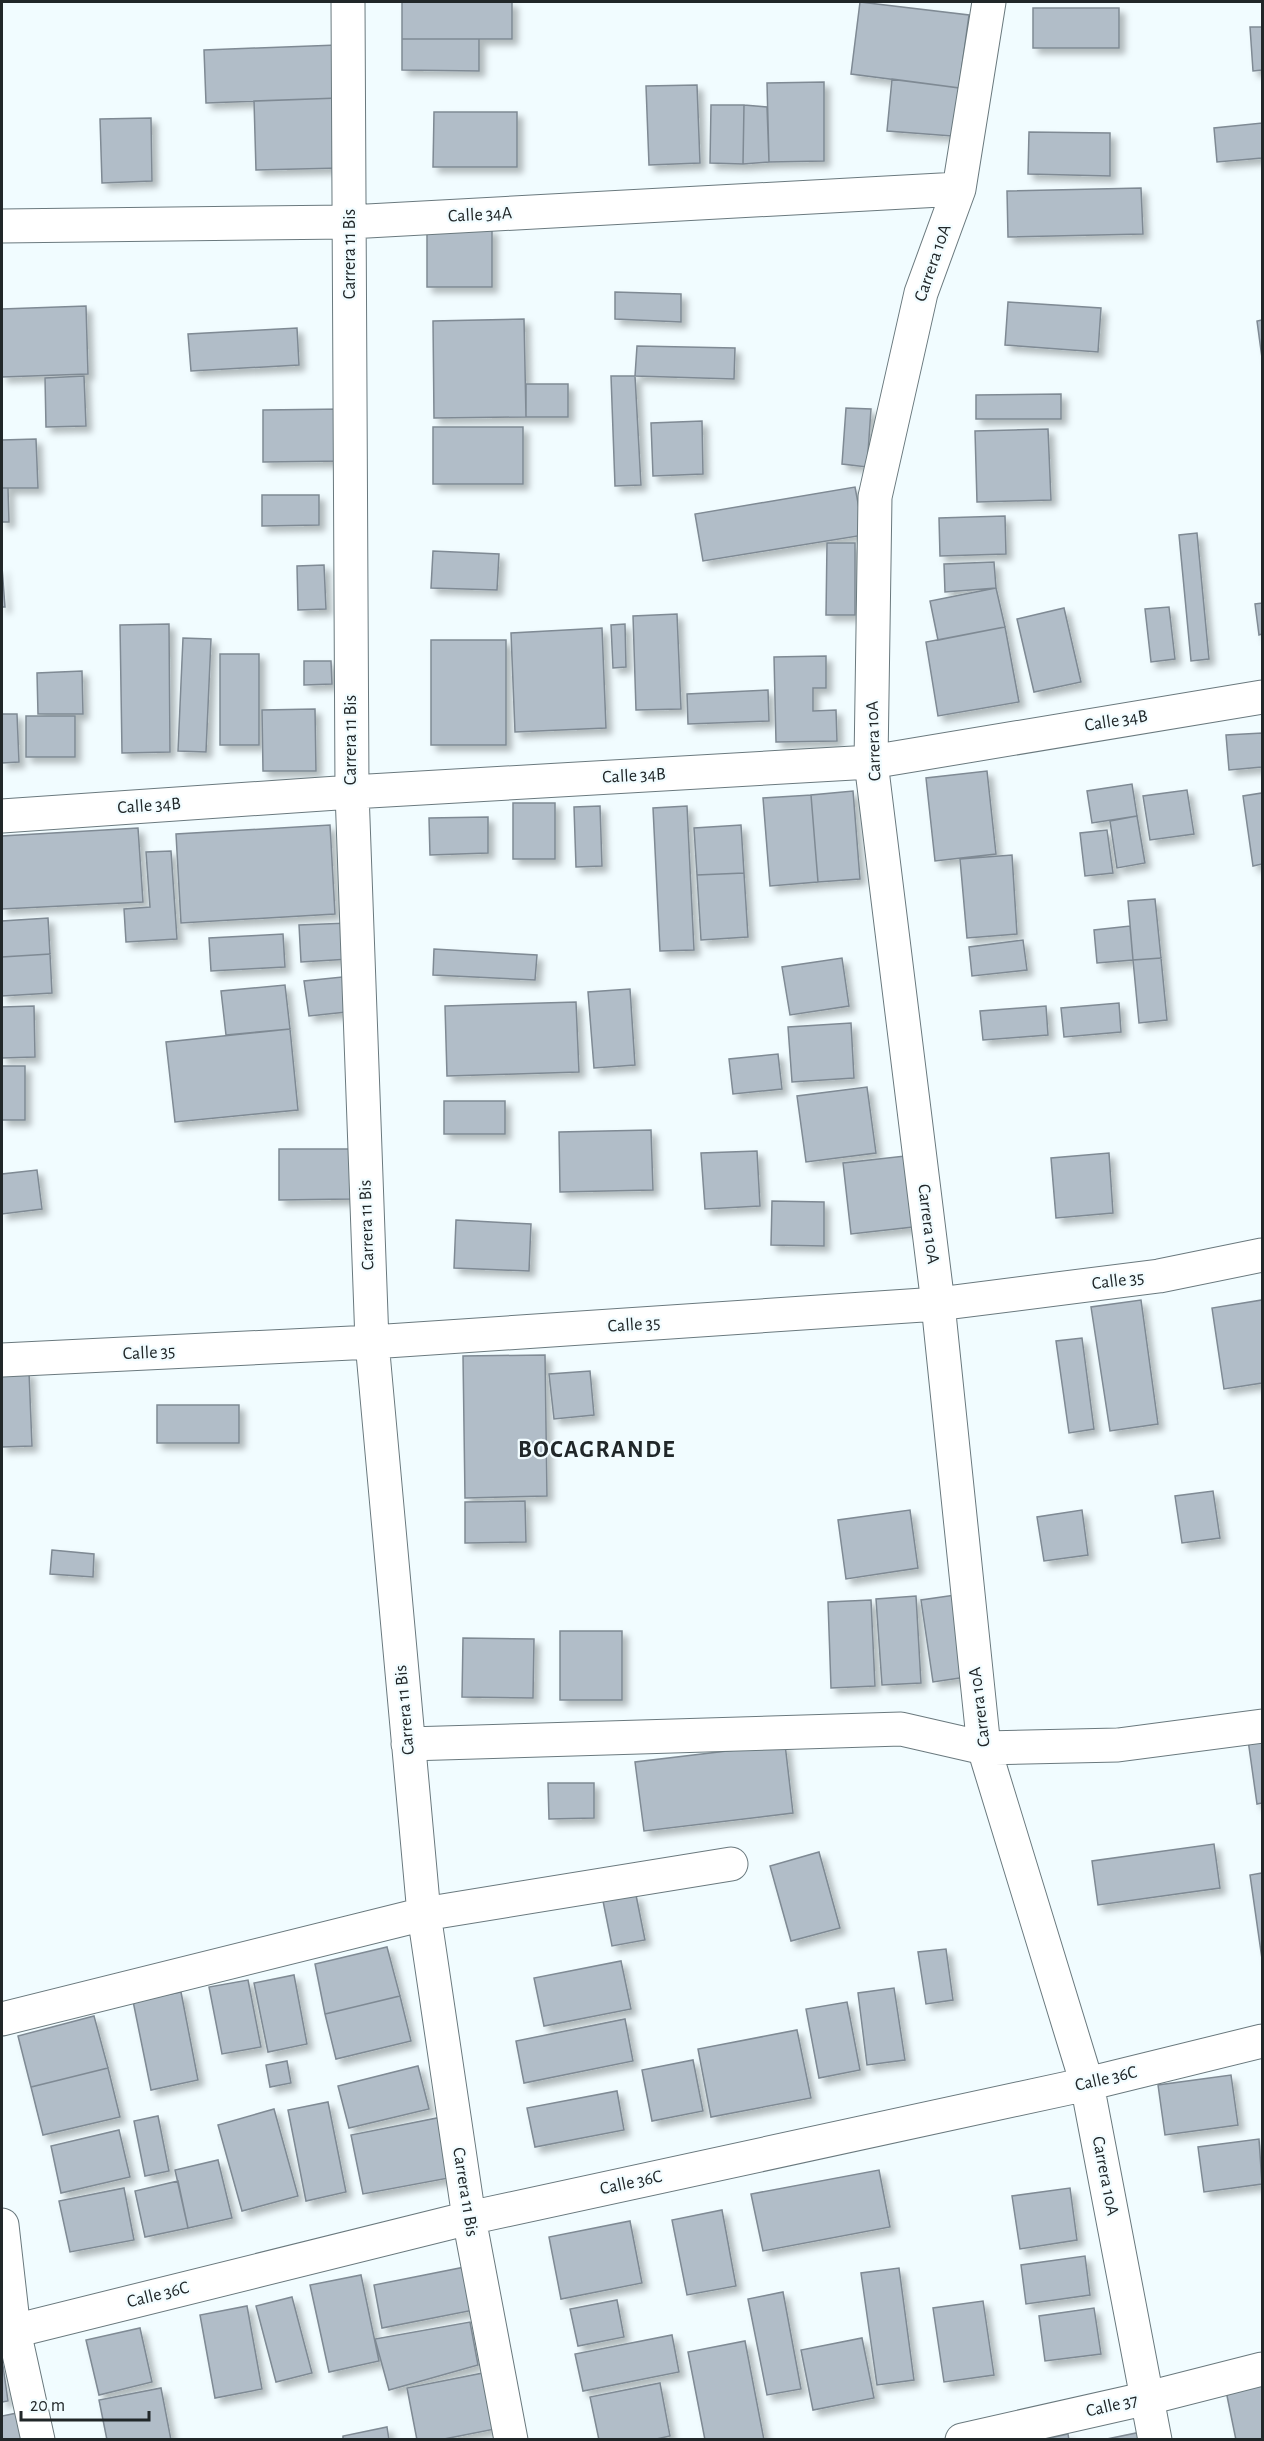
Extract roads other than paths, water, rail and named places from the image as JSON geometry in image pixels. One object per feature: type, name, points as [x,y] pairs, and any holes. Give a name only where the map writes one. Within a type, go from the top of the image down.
[{"type":"street","name":"Carrera 11 Bis","points":[[348,2],[352,792],[372,1342],[424,1914],[469,2218],[511,2439]]},
{"type":"street","name":"Carrera 10A","points":[[989,2],[959,189],[921,293],[875,497],[872,762],[938,1304],[984,1748],[1087,2084],[1155,2439]]},
{"type":"street","name":"Calle 34A","points":[[2,226],[350,222],[959,189]]},
{"type":"street","name":"Calle 34B","points":[[2,816],[352,792],[872,762],[1263,697]]},
{"type":"street","name":"Calle 35","points":[[2,1360],[372,1342],[938,1304],[1159,1276],[1263,1255]]},
{"type":"street","points":[[408,1744],[901,1729],[984,1748],[1118,1745],[1263,1725]]},
{"type":"street","points":[[2,2019],[424,1914],[731,1864]]},
{"type":"street","name":"Calle 36C","points":[[8,2332],[469,2218],[1087,2084],[1263,2041]]},
{"type":"street","points":[[2,2225],[8,2332],[38,2439]]},
{"type":"street","name":"Calle 37","points":[[962,2439],[1148,2398],[1263,2369]]},
{"type":"district","name":"BOCAGRANDE","points":[[597,1450]]}]
